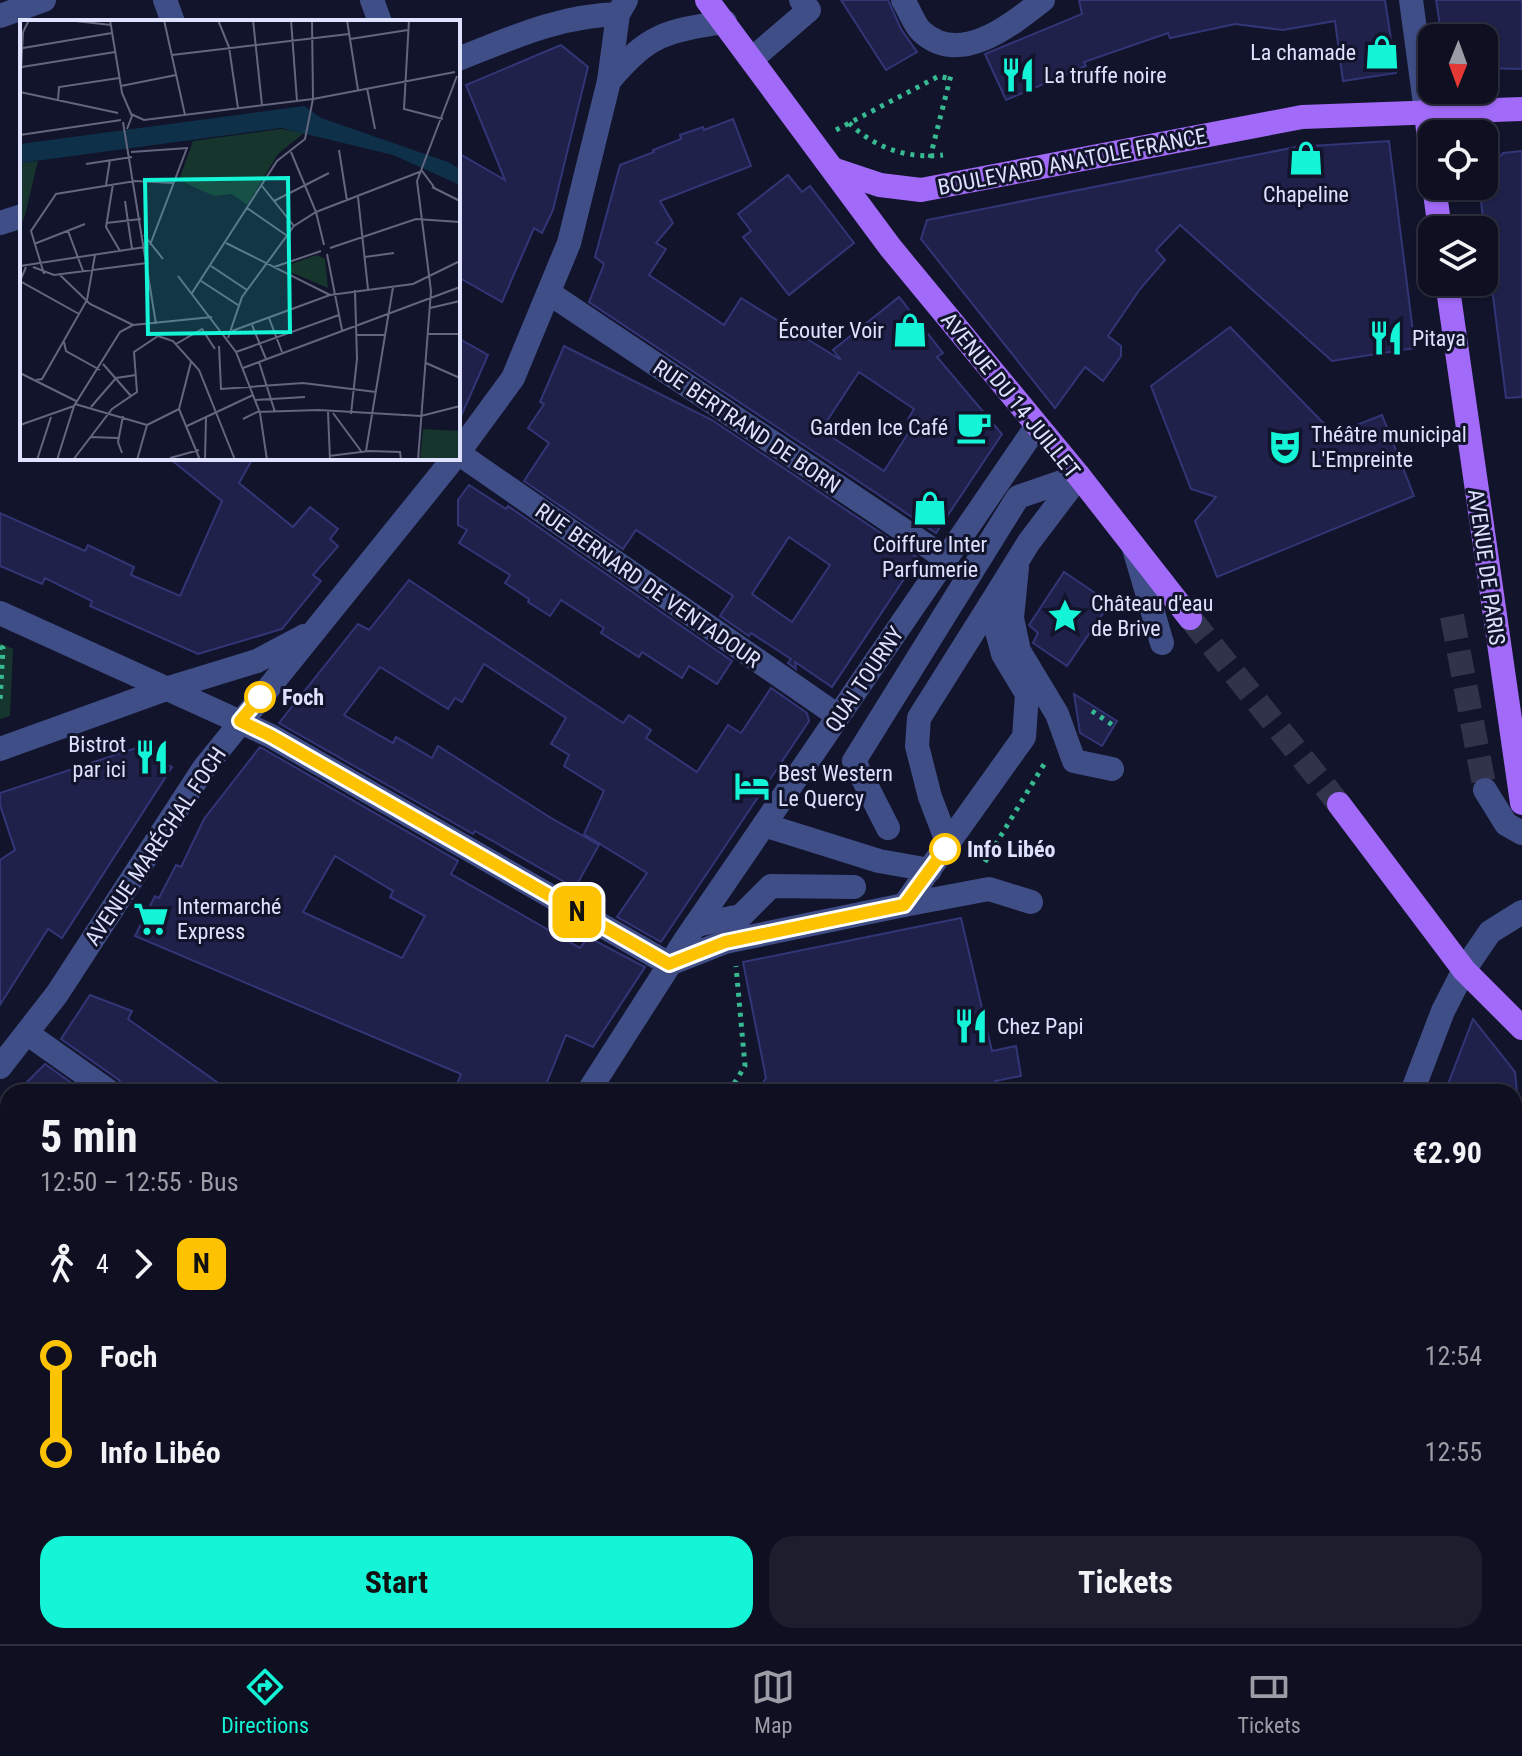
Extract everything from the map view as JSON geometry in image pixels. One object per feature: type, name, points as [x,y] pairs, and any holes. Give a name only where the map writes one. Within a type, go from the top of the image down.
[{"type":"main road","points":[[707,0],[835,170]]},
{"type":"main road","name":"BOULEVARD ANATOLE FRANCE","points":[[835,170],[880,185],[921,190],[1302,117],[1522,109]]},
{"type":"main road","points":[[1426,111],[1427,120]]},
{"type":"main road","name":"AVENUE DU 14 JUILLET","points":[[835,170],[890,247],[1079,476],[1190,618]]},
{"type":"main road","name":"AVENUE DE PARIS","points":[[1449,296],[1519,757],[1522,803]]},
{"type":"main road","points":[[1339,804],[1464,970],[1522,1028]]},
{"type":"street","points":[[0,16],[44,0]]},
{"type":"street","points":[[165,0],[172,20]]},
{"type":"street","points":[[372,0],[379,20]]},
{"type":"street","points":[[752,59],[809,10],[801,0]]},
{"type":"street","points":[[903,0],[921,32],[944,44],[976,43],[1012,24],[1043,0]]},
{"type":"street","points":[[1411,0],[1426,111]]},
{"type":"street","points":[[460,58],[547,24],[622,7]]},
{"type":"street","name":"AVENUE MARÉCHAL FOCH","points":[[460,451],[513,378],[569,243],[609,81],[622,7]]},
{"type":"street","name":"AVENUE MARÉCHAL FOCH","points":[[609,81],[633,53],[657,37],[681,29],[725,22]]},
{"type":"street","points":[[0,223],[20,217]]},
{"type":"street","name":"RUE BERTRAND DE BORN","points":[[549,293],[945,558]]},
{"type":"street","name":"QUAI TOURNY","points":[[593,1084],[669,964],[1036,427]]},
{"type":"street","name":"RUE BERNARD DE VENTADOUR","points":[[460,459],[838,716]]},
{"type":"street","name":"AVENUE MARÉCHAL FOCH","points":[[0,1067],[66,981],[204,768],[453,460]]},
{"type":"street","points":[[948,844],[930,797],[917,746],[919,718],[1018,561],[1079,476]]},
{"type":"street","points":[[888,828],[854,761],[1018,497],[1079,476]]},
{"type":"street","points":[[1133,545],[1162,643]]},
{"type":"street","points":[[1018,561],[1012,618],[1019,651],[1057,714],[1074,761],[1112,769]]},
{"type":"street","points":[[904,905],[1024,737],[1027,694],[1003,654],[990,605]]},
{"type":"street","points":[[0,613],[169,688],[284,744],[669,964],[725,942],[989,889],[1031,902]]},
{"type":"street","name":"AVENUE MARÉCHAL FOCH","points":[[0,749],[169,688],[257,661],[316,629]]},
{"type":"street","points":[[1485,790],[1506,824],[1522,833]]},
{"type":"street","points":[[764,825],[879,861],[930,870]]},
{"type":"street","points":[[696,925],[741,916],[771,886],[854,887]]},
{"type":"street","points":[[1415,1084],[1443,1011],[1464,970],[1490,932],[1522,912]]},
{"type":"street","points":[[28,1034],[99,1084]]},
{"type":"path","points":[[921,190],[953,67]]},
{"type":"path","points":[[836,130],[939,76],[950,79]]},
{"type":"path","points":[[849,123],[873,141],[894,151],[915,157],[954,153]]},
{"type":"path","points":[[0,647],[3,648],[0,702]]},
{"type":"path","points":[[1092,711],[1114,726]]},
{"type":"green space","points":[[0,643],[13,649],[10,716],[0,719]]},
{"type":"building","points":[[841,0],[888,0],[901,29],[917,52],[886,70]]},
{"type":"building","points":[[1079,0],[1385,0],[1396,73],[1343,81],[1335,21],[1283,30],[1235,24],[1170,38],[1168,33],[1084,62],[1086,66],[1006,100],[985,54],[1082,14]]},
{"type":"building","points":[[1436,0],[1522,0],[1522,69],[1498,68],[1498,24],[1440,24]]},
{"type":"building","points":[[561,45],[588,67],[553,210],[542,233],[534,228],[502,302],[460,278],[460,154],[505,180],[466,85]]},
{"type":"building","points":[[733,119],[751,166],[660,201],[673,223],[656,243],[666,249],[649,275],[724,325],[741,298],[841,360],[833,350],[899,297],[943,353],[937,357],[1002,434],[936,533],[589,302],[604,264],[595,257],[620,165],[681,139],[680,135],[703,127],[704,130]],"holes":[[[859,372],[914,409],[908,419],[914,424],[884,471],[821,430]]]},
{"type":"building","points":[[1389,141],[1415,348],[1332,361],[1180,225],[1156,250],[1165,260],[1140,289],[1108,336],[1121,346],[1121,356],[1103,381],[1085,367],[1055,408],[921,239],[927,220],[1296,147]]},
{"type":"building","points":[[1522,151],[1522,397],[1506,398],[1493,296],[1498,296],[1498,216],[1483,216],[1481,200],[1498,200],[1498,159],[1503,153]]},
{"type":"building","points":[[788,175],[802,192],[810,186],[854,243],[789,295],[743,237],[751,231],[738,214]]},
{"type":"building","name":"Théâtre municipal L'Empreinte","points":[[1230,327],[1334,434],[1382,415],[1414,496],[1217,577],[1195,521],[1216,497],[1191,489],[1151,386]]},
{"type":"building","points":[[460,339],[488,355],[460,418]]},
{"type":"building","points":[[564,346],[712,420],[918,558],[832,687],[795,662],[796,669],[788,663],[791,659],[720,616],[733,596],[636,530],[623,549],[524,481],[549,443],[528,428],[544,404],[540,402]],"holes":[[[789,537],[830,565],[792,622],[752,594]]]},
{"type":"building","points":[[171,460],[252,460],[239,483],[293,527],[310,507],[338,529],[330,539],[338,546],[313,575],[321,581],[282,629],[198,654],[90,606],[92,601],[45,578],[42,584],[0,566],[0,513],[85,551],[88,545],[134,567],[131,575],[180,596],[222,501]]},
{"type":"building","points":[[469,485],[506,509],[508,506],[732,661],[717,684],[689,666],[682,678],[642,652],[639,657],[601,633],[604,628],[561,600],[550,616],[528,602],[529,599],[505,583],[510,575],[459,543],[467,530],[458,525],[458,500]]},
{"type":"building","points":[[1064,572],[1110,603],[1067,666],[1033,643],[1038,633],[1029,625]]},
{"type":"building","points":[[409,580],[623,723],[629,715],[651,730],[646,738],[697,772],[728,725],[741,733],[771,688],[807,713],[809,721],[661,942],[617,917],[647,873],[584,834],[604,791],[564,766],[569,755],[551,744],[566,718],[484,664],[462,702],[455,698],[448,709],[380,667],[344,715],[393,743],[396,737],[432,758],[438,746],[599,845],[575,888],[475,831],[473,834],[279,723],[358,624],[369,630]]},
{"type":"building","points":[[1074,694],[1117,721],[1102,746],[1080,733]]},
{"type":"building","points":[[139,747],[172,767],[62,938],[48,929],[0,1005],[0,860],[15,850],[0,805],[0,793]]},
{"type":"building","points":[[260,747],[458,861],[451,874],[580,948],[588,937],[645,967],[593,1047],[566,1035],[546,1084],[457,1084],[461,1074],[135,936],[155,896],[159,898],[176,865],[181,867],[204,819]],"holes":[[[335,856],[393,891],[390,897],[425,916],[402,958],[303,912]]]},
{"type":"building","points":[[961,918],[992,1051],[1016,1046],[1021,1076],[995,1081],[996,1084],[762,1084],[766,1078],[743,962]]},
{"type":"building","points":[[90,995],[132,1011],[128,1019],[220,1084],[122,1084],[61,1039]]},
{"type":"building","points":[[1473,1019],[1515,1072],[1516,1084],[1448,1084]]},
{"type":"building","points":[[45,1064],[73,1084],[25,1084]]},
{"type":"tunnel","points":[[1452,616],[1485,790]]},
{"type":"tunnel","points":[[1190,618],[1339,804]]},
{"type":"bus line","name":"N","points":[[260,697],[240,721],[669,964],[725,942],[904,905],[945,849]]},
{"type":"place","name":"La chamade","points":[[1382,52]]},
{"type":"place","name":"La truffe noire","points":[[1018,75]]},
{"type":"place","name":"Chapeline","points":[[1306,158]]},
{"type":"place","name":"Écouter Voir","points":[[910,330]]},
{"type":"place","name":"Pitaya","points":[[1386,338]]},
{"type":"place","name":"Garden Ice Café","points":[[974,427]]},
{"type":"place","name":"Théâtre municipal L'Empreinte","points":[[1285,447]]},
{"type":"place","name":"Coiffure Inter Parfumerie","points":[[930,508]]},
{"type":"place","name":"Château d'eau de Brive","points":[[1065,616]]},
{"type":"place","name":"Foch","points":[[260,697]]},
{"type":"place","name":"Bistrot par ici","points":[[152,757]]},
{"type":"place","name":"Best Western Le Quercy","points":[[752,786]]},
{"type":"place","name":"Info Libéo","points":[[945,849]]},
{"type":"place","name":"Intermarché Express","points":[[151,919]]},
{"type":"place","name":"Chez Papi","points":[[971,1026]]}]
